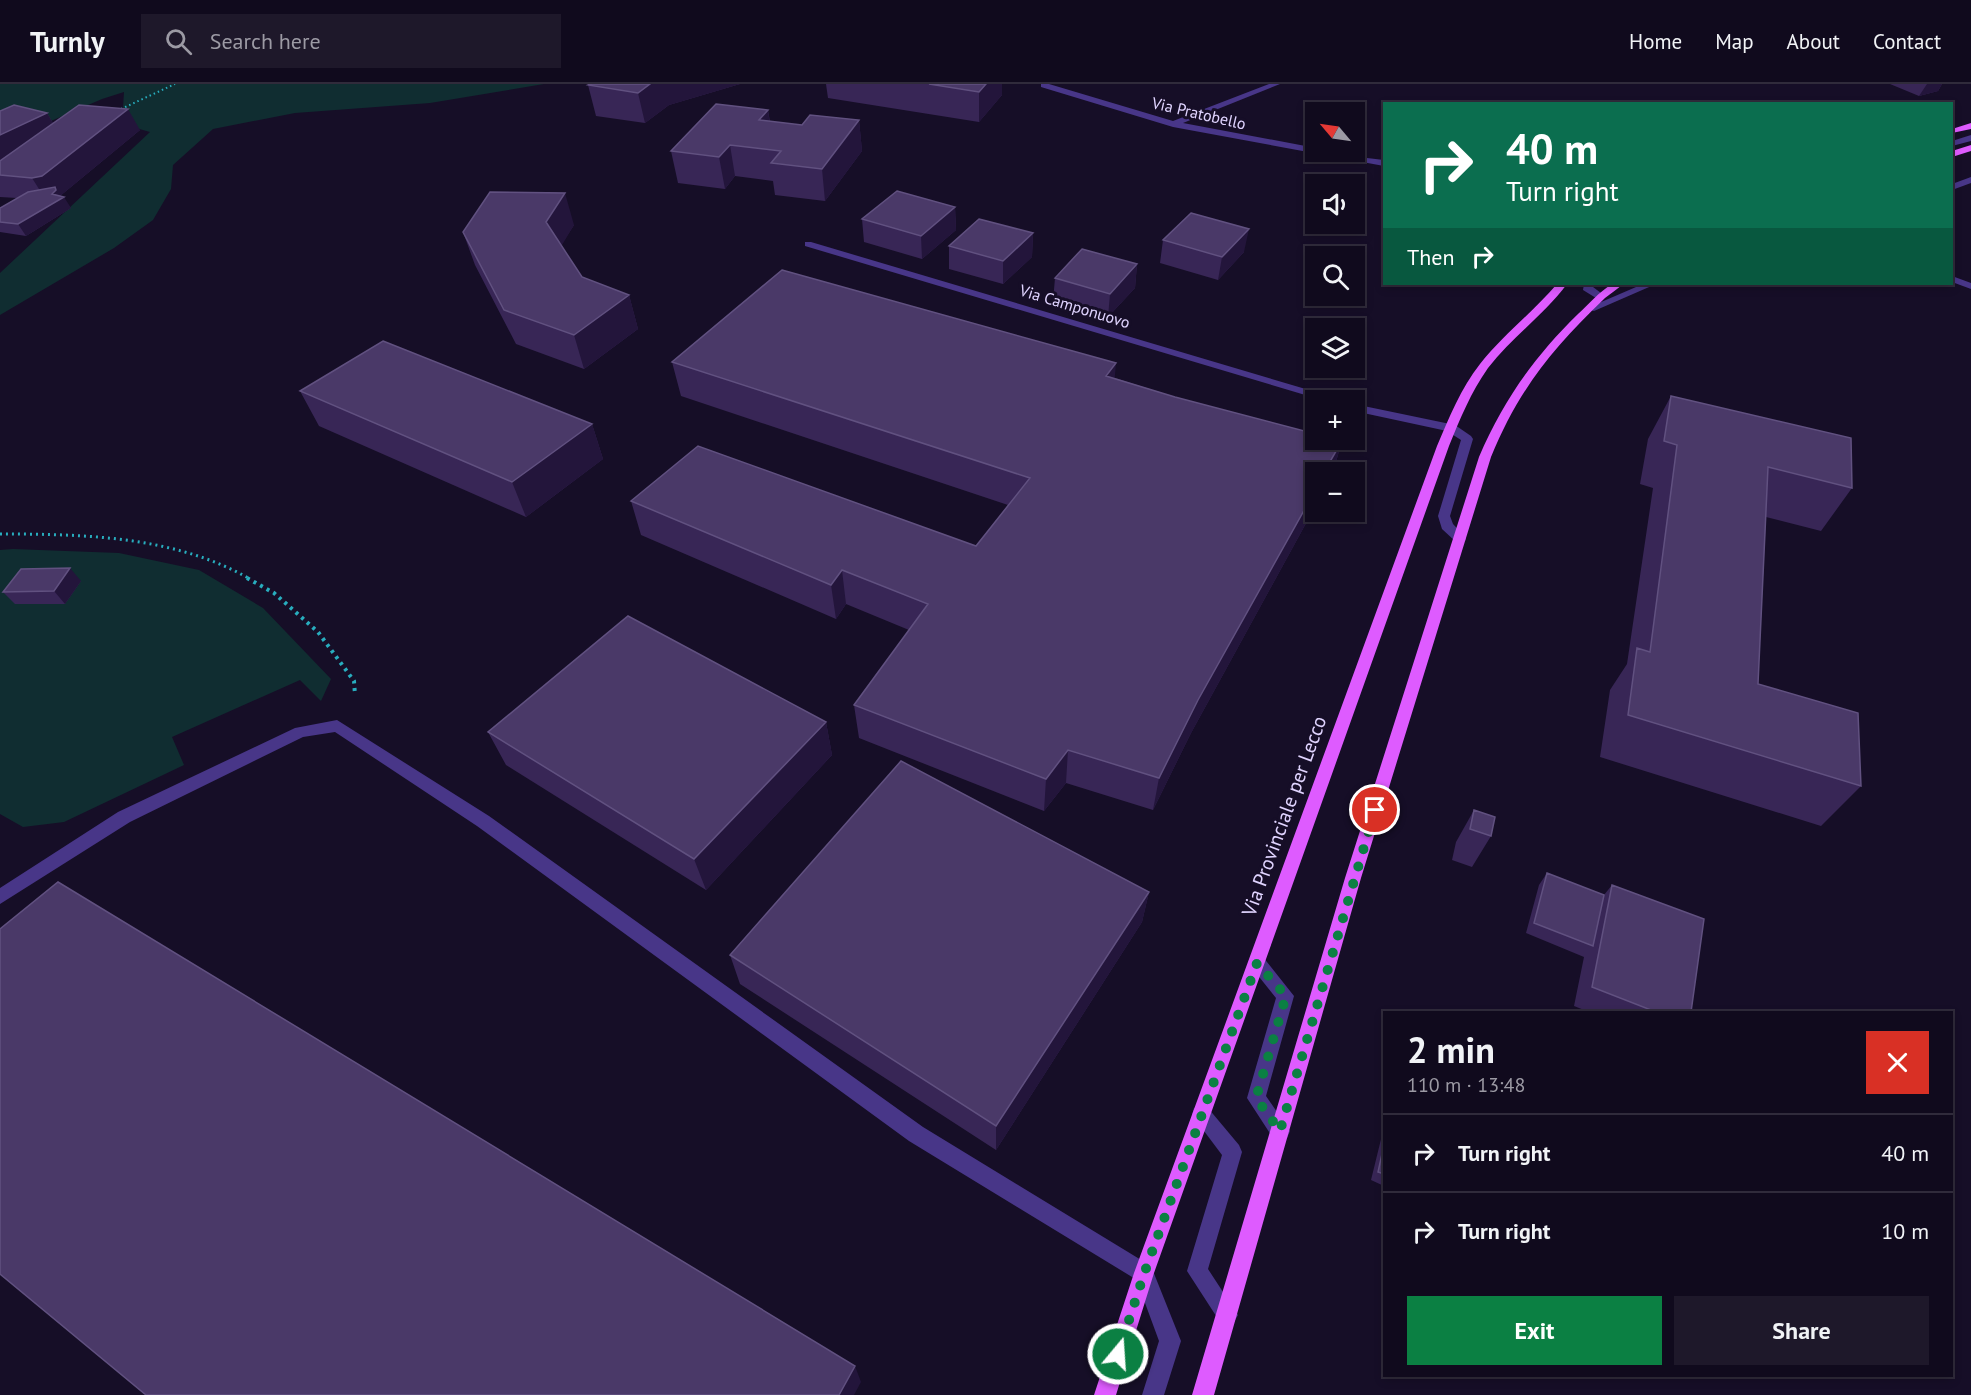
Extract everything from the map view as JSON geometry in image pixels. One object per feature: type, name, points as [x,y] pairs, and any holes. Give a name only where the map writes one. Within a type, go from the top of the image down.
[{"type":"main road","points":[[1953,131],[1968,127]]},
{"type":"main road","points":[[1953,154],[1971,148]]},
{"type":"main road","name":"Via Provinciale per Lecco","points":[[1105,1395],[1144,1274],[1461,403],[1484,366],[1522,325],[1541,309],[1561,285]]},
{"type":"main road","points":[[1203,1395],[1353,878],[1485,457],[1502,415],[1523,379],[1558,338],[1590,309],[1600,296],[1616,285]]},
{"type":"street","points":[[1173,124],[1276,84]]},
{"type":"street","name":"Via Pratobello","points":[[1044,85],[1173,124],[1305,150]]},
{"type":"street","points":[[1953,144],[1971,138],[1968,127]]},
{"type":"street","name":"Via Pratobello","points":[[1365,160],[1383,163]]},
{"type":"street","points":[[1953,187],[1971,180]]},
{"type":"street","name":"Via Camponuovo","points":[[808,244],[1305,392]]},
{"type":"street","points":[[1953,279],[1971,286]]},
{"type":"street","points":[[1588,285],[1587,288],[1600,296]]},
{"type":"street","points":[[1590,309],[1649,285]]},
{"type":"street","points":[[1365,409],[1451,428],[1467,439],[1444,516],[1447,526],[1461,538]]},
{"type":"street","points":[[0,897],[124,817],[300,732],[337,726],[483,821],[916,1134],[1144,1274],[1170,1341],[1153,1395]]},
{"type":"street","points":[[1257,963],[1286,996],[1256,1098],[1280,1131]]},
{"type":"street","points":[[1202,1115],[1232,1152],[1197,1271],[1227,1315]]},
{"type":"path","points":[[115,112],[175,84]]},
{"type":"path","points":[[0,534],[81,534],[176,549],[225,565],[274,593],[318,632],[354,681],[358,740]]},
{"type":"green space","points":[[0,84],[544,84],[430,103],[295,113],[213,129],[173,165],[171,189],[153,220],[114,248],[0,315],[0,273],[150,132],[122,124],[124,92],[102,99],[0,143]]},
{"type":"green space","points":[[0,550],[119,553],[199,570],[263,608],[331,679],[321,701],[300,680],[172,737],[184,765],[64,822],[23,827],[0,814]]},
{"type":"building","points":[[650,84],[638,93],[588,85]]},
{"type":"building","points":[[929,84],[986,84],[979,92]]},
{"type":"building","points":[[716,104],[768,110],[759,120],[802,125],[810,115],[859,120],[822,169],[771,163],[781,151],[730,145],[719,157],[671,151]]},
{"type":"building","points":[[14,105],[47,113],[0,135],[0,111]]},
{"type":"building","points":[[79,105],[128,109],[42,176],[32,178],[0,175],[0,161]]},
{"type":"building","points":[[55,187],[56,190],[52,194],[64,197],[18,224],[0,222],[0,208],[28,192]]},
{"type":"building","points":[[897,191],[955,207],[921,236],[862,219]]},
{"type":"building","points":[[490,192],[565,193],[546,222],[582,277],[629,295],[574,335],[504,310],[463,232]]},
{"type":"building","points":[[1191,213],[1249,229],[1222,257],[1163,240]]},
{"type":"building","points":[[979,219],[1033,233],[1003,261],[949,246]]},
{"type":"building","points":[[1082,249],[1137,264],[1110,294],[1055,278]]},
{"type":"building","points":[[782,270],[1116,363],[1106,376],[1175,397],[1305,431],[1305,450],[1337,450],[1330,462],[1305,462],[1305,509],[1198,700],[1159,778],[1068,750],[1046,779],[854,705],[928,604],[842,570],[831,585],[631,501],[698,446],[976,546],[1030,478],[672,362]]},
{"type":"building","points":[[383,341],[592,424],[512,482],[300,391]]},
{"type":"building","points":[[1671,396],[1851,438],[1852,488],[1768,467],[1758,684],[1858,713],[1861,786],[1628,715],[1637,648],[1650,652],[1677,445],[1664,441]]},
{"type":"building","points":[[70,568],[54,591],[3,592],[21,569]]},
{"type":"building","points":[[628,616],[826,722],[694,859],[488,732]]},
{"type":"building","points":[[901,761],[1149,892],[996,1126],[730,955]]},
{"type":"building","points":[[1474,810],[1495,817],[1491,836],[1470,829]]},
{"type":"building","points":[[1547,873],[1604,895],[1593,946],[1534,923]]},
{"type":"building","points":[[58,882],[855,1366],[839,1395],[146,1395],[0,1274],[0,929]]},
{"type":"building","points":[[1612,885],[1704,919],[1691,1011],[1653,1011],[1592,987]]},
{"type":"building","points":[[1383,1150],[1383,1174],[1378,1172]]},
{"type":"route","points":[[1118,1354],[1144,1274],[1257,963],[1286,996],[1256,1098],[1280,1131],[1375,810]]}]
